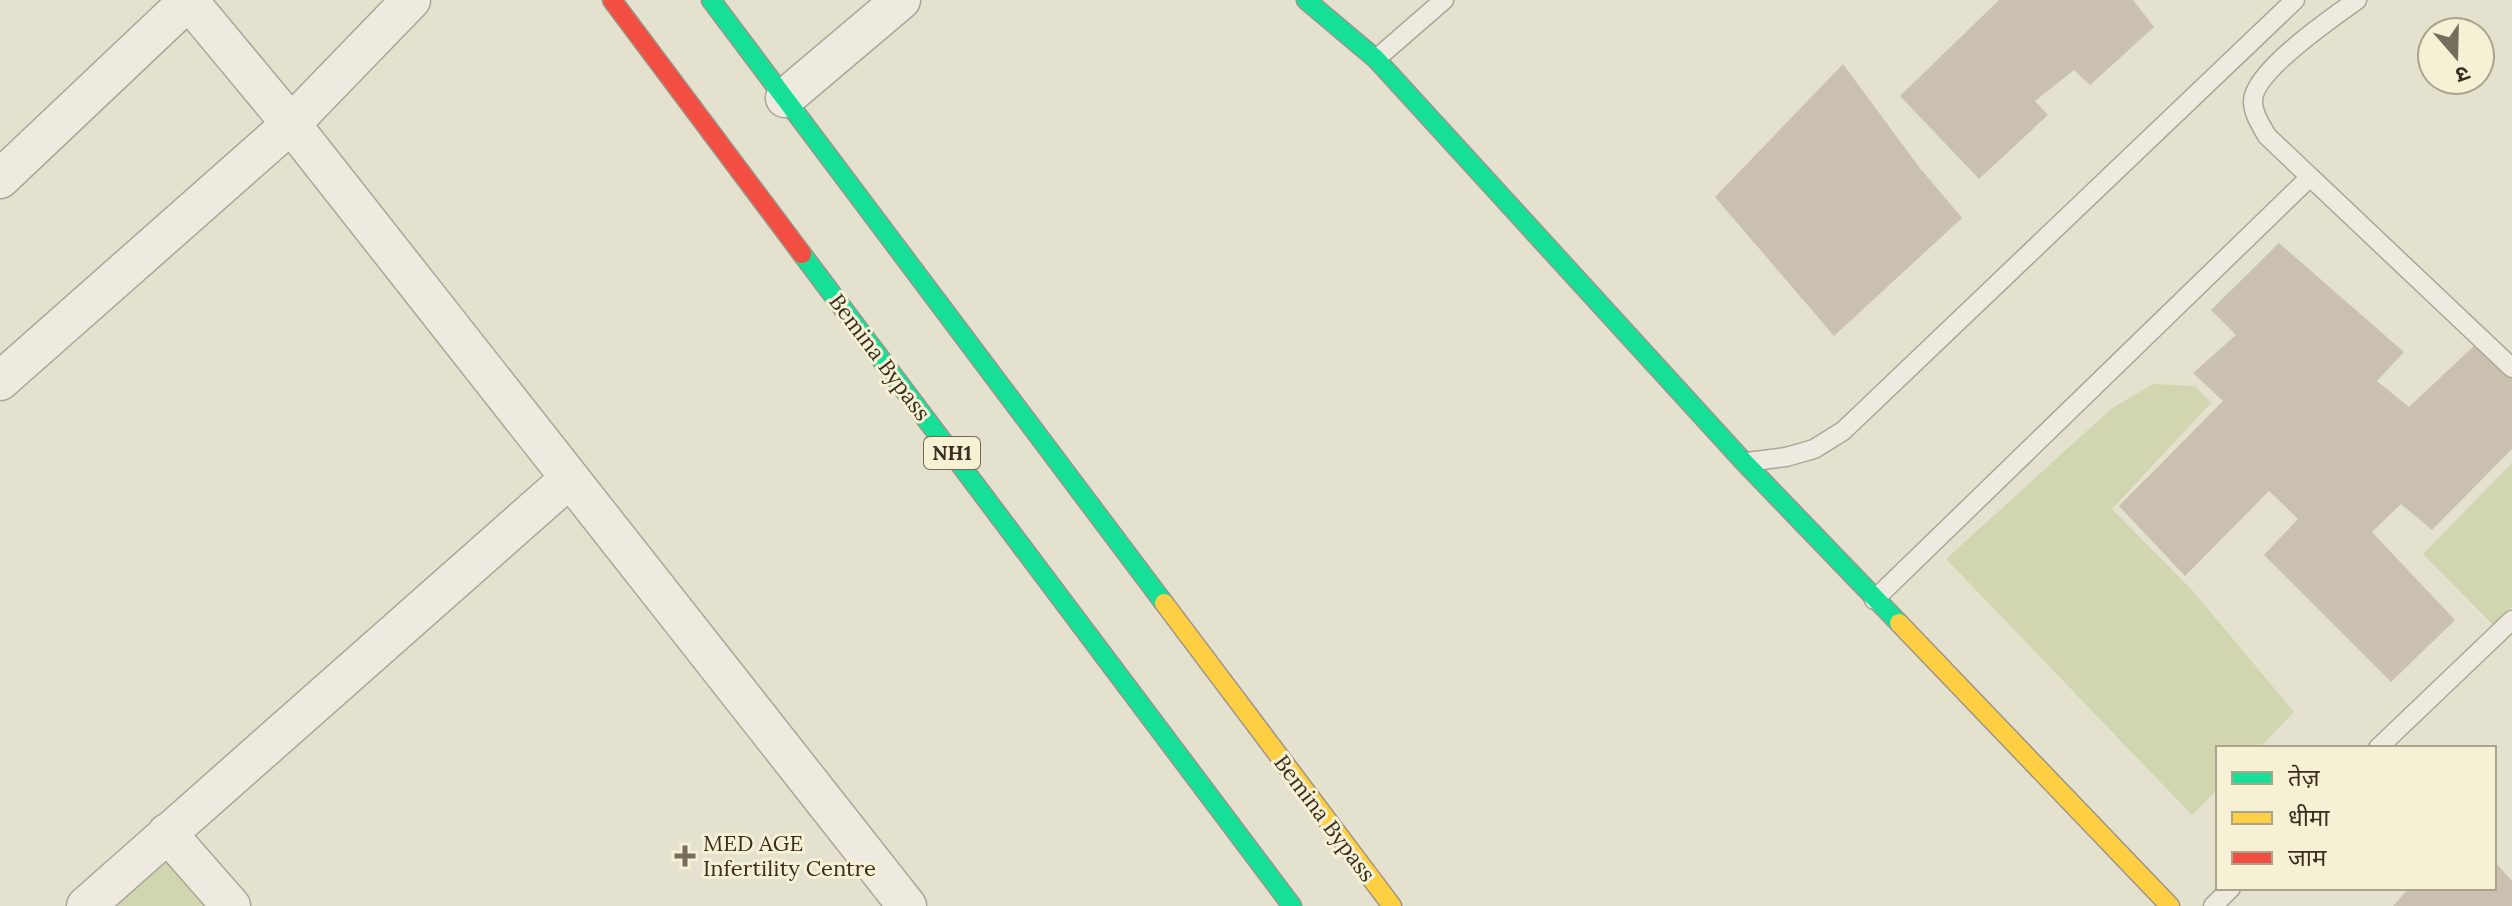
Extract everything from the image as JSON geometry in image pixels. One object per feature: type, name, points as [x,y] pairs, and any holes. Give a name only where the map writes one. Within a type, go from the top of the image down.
[{"type":"main road","name":"Bemina Bypass","points":[[612,0],[1292,906]]},
{"type":"main road","name":"Bemina Bypass","points":[[711,0],[1392,906]]},
{"type":"main road","points":[[1306,0],[1376,59],[1744,462],[2170,906]]},
{"type":"street","points":[[0,179],[188,0],[291,124],[907,906]]},
{"type":"street","points":[[0,381],[291,124],[411,0]]},
{"type":"street","points":[[785,98],[901,0]]},
{"type":"street","points":[[86,906],[569,479]]},
{"type":"street","points":[[167,833],[231,906]]},
{"type":"lane","points":[[1376,59],[1444,0]]},
{"type":"lane","points":[[1744,462],[1786,457],[1814,449],[1843,431],[2295,0]]},
{"type":"lane","points":[[2357,0],[2296,44],[2259,83],[2252,99],[2257,119],[2267,136],[2512,368]]},
{"type":"lane","points":[[1874,600],[2310,177]]},
{"type":"lane","points":[[2380,746],[2512,620]]},
{"type":"lane","points":[[2213,906],[2229,890]]},
{"type":"green space","points":[[2153,384],[2195,386],[2211,403],[2112,509],[2192,590],[2294,712],[2261,746],[2216,746],[2216,791],[2192,815],[1946,559],[2111,409]]},
{"type":"green space","points":[[2512,463],[2512,607],[2493,625],[2423,554]]},
{"type":"green space","points":[[166,846],[223,906],[100,906]]},
{"type":"building","points":[[1999,0],[2133,0],[2154,27],[2090,85],[2074,70],[2035,101],[2048,115],[1979,179],[1900,96]]},
{"type":"building","points":[[1843,64],[1919,167],[1962,218],[1834,336],[1715,197]]},
{"type":"building","points":[[2279,243],[2404,352],[2377,381],[2409,407],[2477,343],[2512,378],[2512,449],[2432,530],[2401,504],[2372,532],[2455,620],[2391,682],[2264,555],[2298,519],[2269,491],[2185,576],[2119,506],[2223,401],[2193,373],[2236,335],[2211,310]]},
{"type":"building","points":[[2496,863],[2512,881],[2512,906],[2393,906],[2407,890],[2496,890]]},
{"type":"traffic: fast","points":[[711,0],[1164,603]]},
{"type":"traffic: fast","points":[[1306,0],[1376,59],[1744,462],[1899,623]]},
{"type":"traffic: fast","points":[[802,254],[1292,906]]},
{"type":"traffic: slow","points":[[1164,603],[1392,906]]},
{"type":"traffic: slow","points":[[1899,623],[2170,906]]},
{"type":"traffic: jam","points":[[612,0],[802,254]]},
{"type":"place","name":"MED AGE Infertility Centre","points":[[685,856]]}]
